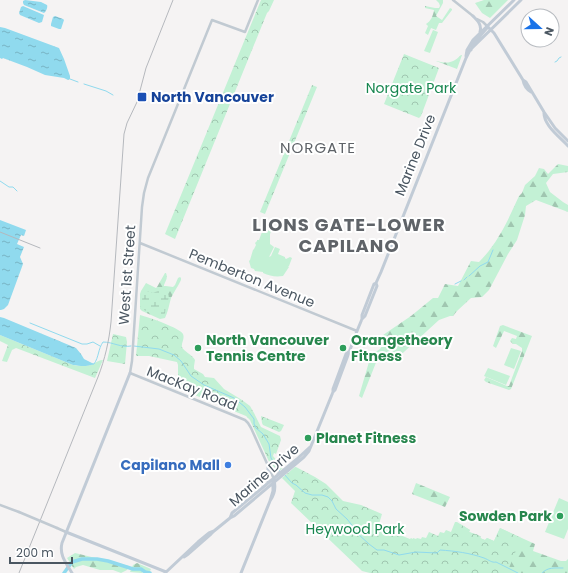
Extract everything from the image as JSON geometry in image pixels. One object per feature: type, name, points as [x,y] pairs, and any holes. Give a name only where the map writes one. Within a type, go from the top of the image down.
[{"type":"main road","name":"Marine Drive","points":[[466,58],[468,49],[473,40],[514,0]]},
{"type":"main road","name":"Marine Drive","points":[[167,573],[187,551],[209,533],[234,516],[310,447],[333,392],[346,354],[350,351],[362,319],[365,316],[377,286],[376,282],[466,58],[470,50],[521,0]]},
{"type":"main road","points":[[473,16],[481,26],[479,34]]},
{"type":"main road","points":[[470,50],[488,26],[494,33],[523,80],[527,90],[531,92]]},
{"type":"main road","points":[[523,80],[526,82],[555,128],[568,143]]},
{"type":"main road","points":[[544,112],[543,115],[548,124],[557,135],[568,143]]},
{"type":"main road","name":"West 1st Street","points":[[72,573],[64,561],[61,547],[130,373]]},
{"type":"main road","points":[[268,467],[273,471],[283,472]]},
{"type":"main road","points":[[268,467],[268,483]]},
{"type":"main road","points":[[241,573],[276,489],[274,481]]},
{"type":"main road","name":"Marine Drive","points":[[230,518],[231,514],[268,483],[274,481]]},
{"type":"main road","points":[[66,532],[167,573]]},
{"type":"street","name":"West 1st Street","points":[[130,373],[132,364],[143,203],[147,181],[212,20],[245,32],[258,0]]},
{"type":"street","points":[[453,0],[488,26]]},
{"type":"street","name":"Pemberton Avenue","points":[[140,243],[357,331]]},
{"type":"street","name":"MacKay Road","points":[[130,373],[247,421],[268,467]]},
{"type":"street","points":[[268,467],[274,481]]},
{"type":"street","points":[[0,504],[66,532]]},
{"type":"green space","points":[[261,0],[274,0],[267,13],[175,239],[165,234]]},
{"type":"green space","points":[[436,0],[443,0],[443,3],[436,16],[442,20],[450,8],[452,10],[442,23],[439,23],[436,30],[431,28],[428,35],[425,33],[428,26],[426,24],[432,18],[434,10],[425,8],[425,6],[439,8],[439,3]]},
{"type":"green space","points":[[484,0],[508,0],[490,18],[482,13],[475,3]]},
{"type":"green space","points":[[433,30],[438,32],[430,53],[424,51]]},
{"type":"green space","name":"Norgate Park","points":[[404,54],[439,68],[419,118],[384,104]]},
{"type":"green space","points":[[461,55],[457,69],[436,61],[450,62]]},
{"type":"green space","points":[[312,85],[317,87],[265,214],[260,212]]},
{"type":"green space","points":[[558,164],[568,166],[568,172],[553,174],[546,183],[550,192],[568,205],[568,212],[536,200],[526,206],[525,215],[517,240],[489,290],[482,297],[471,298],[453,316],[439,320],[393,362],[383,359],[377,360],[362,398],[359,396],[371,355],[387,342],[387,340],[382,338],[383,335],[411,316],[433,298],[438,298],[445,284],[458,286],[471,261],[479,262],[492,247],[507,222],[525,185],[535,176],[539,168],[544,169],[548,174]]},
{"type":"green space","points":[[264,230],[271,231],[270,244],[274,247],[269,257],[271,256],[275,247],[280,249],[278,254],[286,259],[290,257],[292,258],[288,266],[289,267],[283,276],[270,276],[263,272],[255,271],[251,268],[249,261],[256,245],[255,243],[259,240]]},
{"type":"green space","points":[[165,273],[167,278],[164,286],[173,287],[178,278],[180,277],[181,280],[171,298],[165,318],[160,319],[140,309],[140,294],[146,283],[156,288]]},
{"type":"green space","points":[[161,288],[167,292],[169,298],[164,315],[159,316],[144,310],[142,299],[144,292],[146,291],[153,293]]},
{"type":"green space","points":[[140,315],[163,323],[181,332],[183,334],[182,347],[195,360],[194,369],[203,374],[205,377],[214,378],[224,389],[250,406],[261,427],[280,436],[281,440],[276,454],[274,453],[273,456],[283,468],[279,471],[275,470],[271,466],[250,420],[246,416],[180,389],[178,384],[177,362],[149,356],[136,356]]},
{"type":"green space","points":[[503,325],[532,336],[511,389],[509,390],[484,380],[486,377],[509,386],[522,351],[522,348],[510,341],[512,338],[516,339],[517,336],[504,331],[496,348],[493,346],[500,326]]},
{"type":"green space","points":[[113,334],[126,337],[125,364],[107,361]]},
{"type":"green space","points":[[0,335],[73,365],[88,366],[103,360],[95,378],[16,348],[12,350],[7,362],[2,361],[8,345],[0,341]]},
{"type":"green space","points":[[511,348],[521,351],[514,369],[504,365]]},
{"type":"green space","points":[[488,368],[510,376],[506,385],[484,376]]},
{"type":"green space","points":[[261,416],[284,425],[281,431],[279,432],[263,425]]},
{"type":"green space","name":"Heywood Park","points":[[295,467],[326,484],[343,501],[361,505],[382,514],[379,524],[395,533],[397,536],[400,535],[410,539],[421,539],[422,537],[426,538],[429,532],[438,536],[440,532],[444,533],[446,530],[451,532],[455,522],[457,522],[470,530],[469,532],[478,535],[481,537],[480,538],[485,540],[487,538],[494,541],[500,528],[521,538],[507,573],[370,573],[362,571],[291,503],[295,491],[282,478]]},
{"type":"green space","points":[[416,483],[450,497],[445,507],[412,494]]},
{"type":"green space","name":"Sowden Park","points":[[559,498],[568,502],[568,529],[564,539],[545,532]]},
{"type":"green space","points":[[460,524],[470,530],[469,532],[481,537],[480,538],[485,540],[487,538],[494,541],[500,528],[535,544],[533,551],[561,561],[566,561],[568,559],[568,573],[441,573]]},
{"type":"green space","points":[[75,553],[129,566],[127,570],[121,573],[113,570],[100,570],[83,565],[74,569],[67,558]]},
{"type":"green space","points":[[137,563],[151,569],[149,573],[144,571],[142,573],[130,572],[133,565]]},
{"type":"water","points":[[23,1],[41,2],[47,5],[46,11],[44,13],[24,5]]},
{"type":"water","points":[[23,6],[44,15],[42,22],[39,23],[20,15],[19,13],[21,7]]},
{"type":"water","points":[[55,16],[64,20],[61,29],[51,26],[53,17]]},
{"type":"water","points":[[0,27],[59,48],[70,79],[68,80],[45,75],[0,58]]},
{"type":"water","points":[[0,220],[26,230],[24,236],[21,235],[17,244],[24,247],[20,257],[23,264],[8,305],[1,310],[0,310]]},
{"type":"water","points":[[0,317],[76,348],[84,359],[94,364],[86,366],[73,365],[0,335]]},
{"type":"waterway","points":[[555,62],[561,57]]},
{"type":"waterway","points":[[70,79],[78,82]]},
{"type":"waterway","points":[[84,84],[106,91],[113,95]]},
{"type":"waterway","points":[[0,181],[9,187],[13,187],[17,191]]},
{"type":"waterway","points":[[469,276],[480,266],[488,262],[493,250]]},
{"type":"waterway","points":[[464,280],[467,277]]},
{"type":"waterway","points":[[455,284],[461,281]]},
{"type":"waterway","points":[[30,323],[82,344],[93,342],[100,346]]},
{"type":"waterway","points":[[92,364],[96,361],[103,342],[131,346]]},
{"type":"waterway","points":[[134,346],[159,349],[174,355],[181,361],[191,376],[204,385],[234,398],[245,407],[254,419],[256,428],[263,434],[269,444],[271,458],[280,471]]},
{"type":"waterway","points":[[284,474],[292,483],[305,493],[328,497],[336,509],[347,519],[358,534],[377,550],[384,550],[399,555],[416,552],[437,553],[440,550],[462,552],[496,562],[518,573]]},
{"type":"waterway","points":[[64,573],[72,562],[82,559],[108,561],[133,569],[141,569],[150,573]]},
{"type":"waterway","points":[[542,573],[549,569],[563,568]]},
{"type":"railway","points":[[19,573],[105,357],[111,322],[124,134],[127,123],[137,102],[146,68],[173,0]]},
{"type":"railway","points":[[0,232],[40,248]]},
{"type":"place","name":"North Vancouver","points":[[142,97]]},
{"type":"place","name":"North Vancouver Tennis Centre","points":[[198,348]]},
{"type":"place","name":"Orangetheory Fitness","points":[[343,348]]},
{"type":"place","name":"Planet Fitness","points":[[308,438]]},
{"type":"place","name":"Capilano Mall","points":[[228,465]]},
{"type":"place","name":"Sowden Park","points":[[560,516]]},
{"type":"district","name":"NORGATE","points":[[318,147]]},
{"type":"district","name":"LIONS GATE-LOWER CAPILANO","points":[[349,234]]}]
